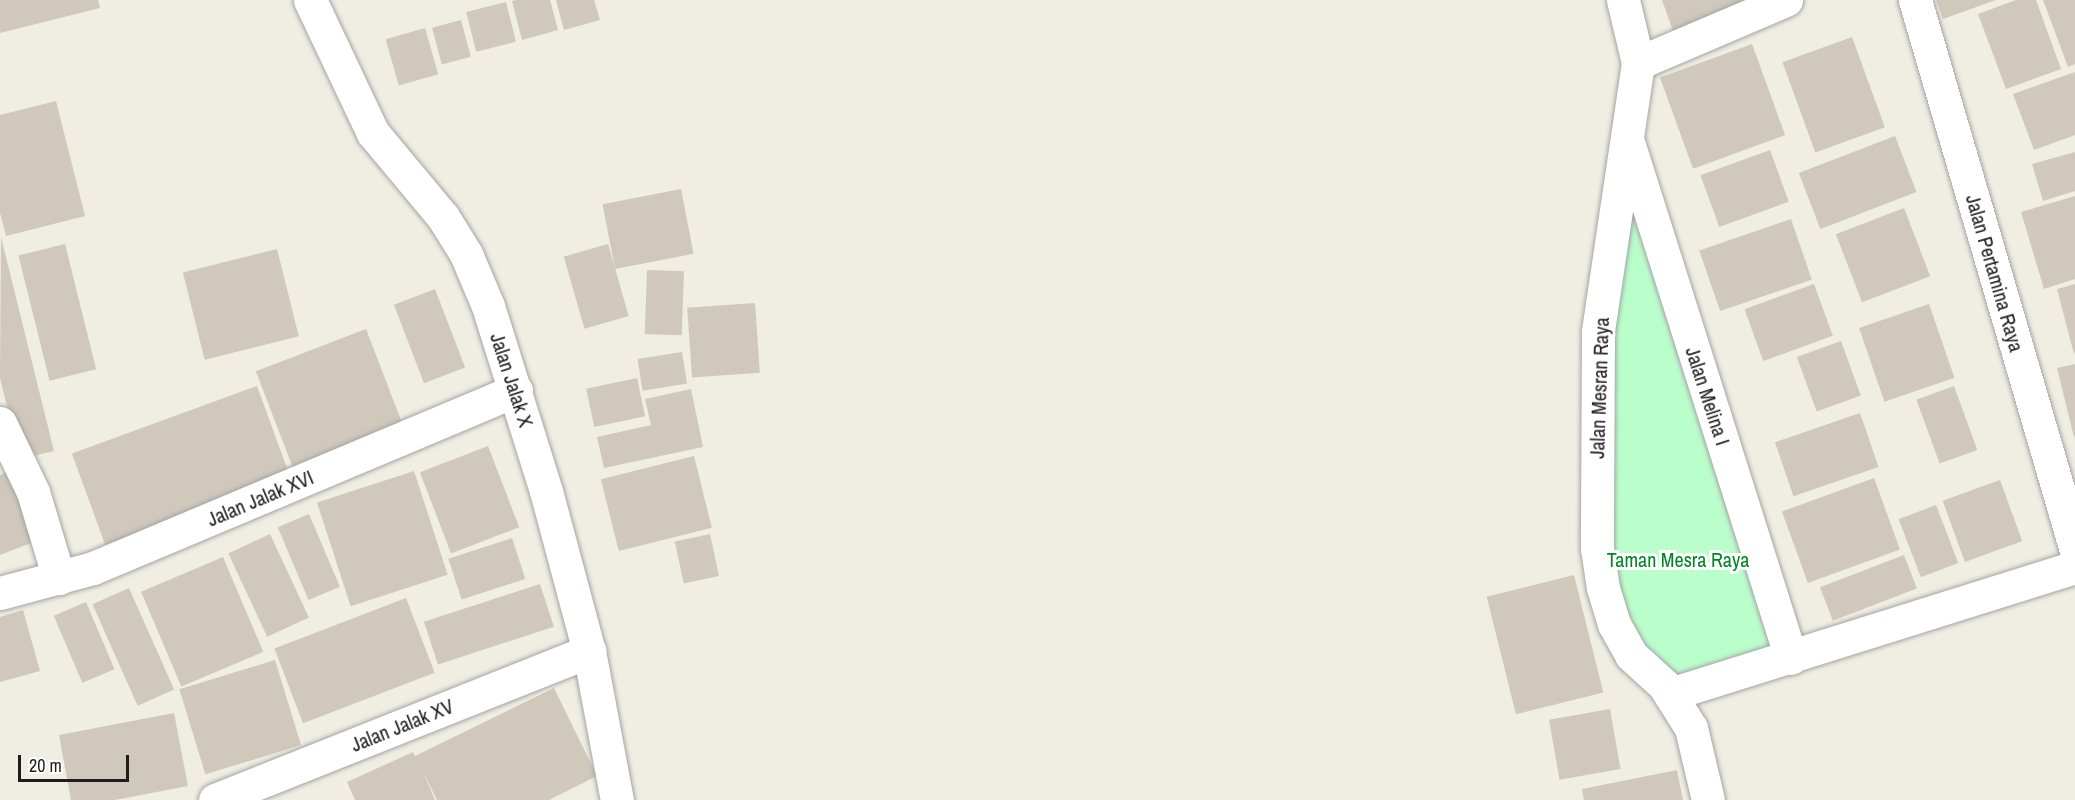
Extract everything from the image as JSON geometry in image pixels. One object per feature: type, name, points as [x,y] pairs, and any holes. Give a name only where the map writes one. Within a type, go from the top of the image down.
[{"type":"street","name":"Jalan Jalak X","points":[[310,0],[373,133],[443,217],[466,254],[516,390],[589,651],[616,800]]},
{"type":"street","points":[[1623,0],[1638,63],[1786,0]]},
{"type":"street","name":"Jalan Pertamina Raya","points":[[1915,0],[2075,547]]},
{"type":"street","name":"Jalan Mesran Raya","points":[[1638,63],[1625,134],[1596,363],[1597,548],[1603,588],[1614,624],[1631,655],[1670,694],[1691,728],[1708,800]]},
{"type":"street","name":"Jalan Melina I","points":[[1625,134],[1791,658]]},
{"type":"street","name":"Jalan Jalak XVI","points":[[0,594],[93,568],[516,390]]},
{"type":"street","points":[[0,423],[33,492],[59,578]]},
{"type":"street","points":[[1670,694],[1791,658],[2075,567]]},
{"type":"street","name":"Jalan Jalak XV","points":[[215,800],[589,651]]},
{"type":"green space","name":"Taman Mesra Raya","points":[[1625,133],[1791,658],[1664,685],[1603,588],[1597,548]]},
{"type":"building","points":[[0,0],[98,0],[100,8],[0,33]]},
{"type":"building","points":[[550,0],[558,30],[522,40],[512,1]]},
{"type":"building","points":[[556,0],[594,0],[600,20],[564,30]]},
{"type":"building","points":[[1662,0],[1753,0],[1673,31]]},
{"type":"building","points":[[1936,0],[1996,0],[1943,19]]},
{"type":"building","points":[[2016,0],[2036,0],[2061,69],[2006,89],[1978,14]]},
{"type":"building","points":[[2043,0],[2075,0],[2075,64],[2068,67]]},
{"type":"building","points":[[506,2],[516,42],[476,52],[466,12]]},
{"type":"building","points":[[461,20],[471,57],[442,64],[432,28]]},
{"type":"building","points":[[425,28],[438,74],[399,85],[386,39]]},
{"type":"building","points":[[1852,37],[1885,127],[1815,153],[1782,62]]},
{"type":"building","points":[[1752,44],[1785,135],[1693,169],[1660,78]]},
{"type":"building","points":[[2075,72],[2075,135],[2034,150],[2013,94]]},
{"type":"building","points":[[56,101],[85,216],[6,236],[0,213],[0,115]]},
{"type":"building","points":[[1895,136],[1917,192],[1820,229],[1799,173]]},
{"type":"building","points":[[1770,150],[1789,202],[1719,227],[1700,175]]},
{"type":"building","points":[[2075,152],[2075,191],[2043,201],[2032,164]]},
{"type":"building","points":[[681,189],[694,254],[615,269],[602,204]]},
{"type":"building","points":[[2075,196],[2075,279],[2044,289],[2021,212]]},
{"type":"building","points":[[1904,208],[1930,276],[1862,302],[1836,234]]},
{"type":"building","points":[[1791,219],[1812,280],[1720,311],[1699,251]]},
{"type":"building","points":[[1,237],[54,451],[20,459],[0,378]]},
{"type":"building","points":[[65,244],[96,369],[50,381],[18,256]]},
{"type":"building","points":[[608,244],[629,316],[584,329],[564,257]]},
{"type":"building","points":[[277,249],[299,336],[205,360],[183,272]]},
{"type":"building","points":[[647,270],[684,271],[682,335],[645,334]]},
{"type":"building","points":[[1814,284],[1833,336],[1763,361],[1744,309]]},
{"type":"building","points":[[2075,284],[2075,353],[2074,354],[2057,289]]},
{"type":"building","points":[[435,289],[465,367],[424,383],[394,305]]},
{"type":"building","points":[[755,303],[760,373],[692,378],[687,308]]},
{"type":"building","points":[[1929,304],[1954,378],[1884,402],[1859,328]]},
{"type":"building","points":[[366,329],[405,431],[295,473],[256,371]]},
{"type":"building","points":[[1841,341],[1861,396],[1817,412],[1797,357]]},
{"type":"building","points":[[682,352],[687,384],[643,391],[638,359]]},
{"type":"building","points":[[2075,364],[2075,436],[2074,437],[2057,368]]},
{"type":"building","points":[[637,378],[645,416],[594,427],[586,389]]},
{"type":"building","points":[[257,386],[291,478],[105,545],[72,453]]},
{"type":"building","points":[[1954,386],[1977,450],[1940,464],[1916,400]]},
{"type":"building","points":[[691,389],[703,447],[604,468],[597,437],[651,425],[645,399]]},
{"type":"building","points":[[1860,413],[1879,467],[1793,496],[1775,442]]},
{"type":"building","points":[[488,446],[519,527],[451,553],[420,472]]},
{"type":"building","points":[[694,456],[712,528],[619,551],[601,479]]},
{"type":"building","points":[[15,469],[41,539],[0,555],[0,475]]},
{"type":"building","points":[[414,471],[448,575],[351,606],[317,503]]},
{"type":"building","points":[[1874,478],[1900,549],[1808,583],[1782,512]]},
{"type":"building","points":[[2000,480],[2022,541],[1965,562],[1943,501]]},
{"type":"building","points":[[1936,505],[1958,563],[1921,577],[1899,519]]},
{"type":"building","points":[[309,514],[340,587],[309,600],[278,527]]},
{"type":"building","points":[[270,534],[309,617],[267,637],[228,553]]},
{"type":"building","points":[[710,534],[719,576],[684,584],[675,541]]},
{"type":"building","points":[[512,538],[525,579],[462,600],[448,559]]},
{"type":"building","points":[[1904,555],[1917,589],[1833,621],[1820,587]]},
{"type":"building","points":[[223,557],[263,652],[181,687],[141,592]]},
{"type":"building","points":[[1574,575],[1603,692],[1516,714],[1487,597]]},
{"type":"building","points":[[540,584],[554,627],[438,664],[424,622]]},
{"type":"building","points":[[129,588],[174,689],[138,706],[92,604]]},
{"type":"building","points":[[406,598],[435,673],[303,723],[274,649]]},
{"type":"building","points":[[86,602],[115,669],[82,683],[54,616]]},
{"type":"building","points":[[23,610],[40,671],[0,682],[0,617]]},
{"type":"building","points":[[275,660],[301,745],[205,774],[179,689]]},
{"type":"building","points":[[554,688],[597,776],[549,800],[437,800],[423,772],[435,800],[355,800],[347,782],[413,752],[415,756]]},
{"type":"building","points":[[1610,709],[1621,769],[1560,780],[1549,720]]},
{"type":"building","points":[[174,713],[188,786],[115,800],[71,800],[59,735]]},
{"type":"building","points":[[1677,770],[1683,800],[1584,800],[1582,789]]}]
